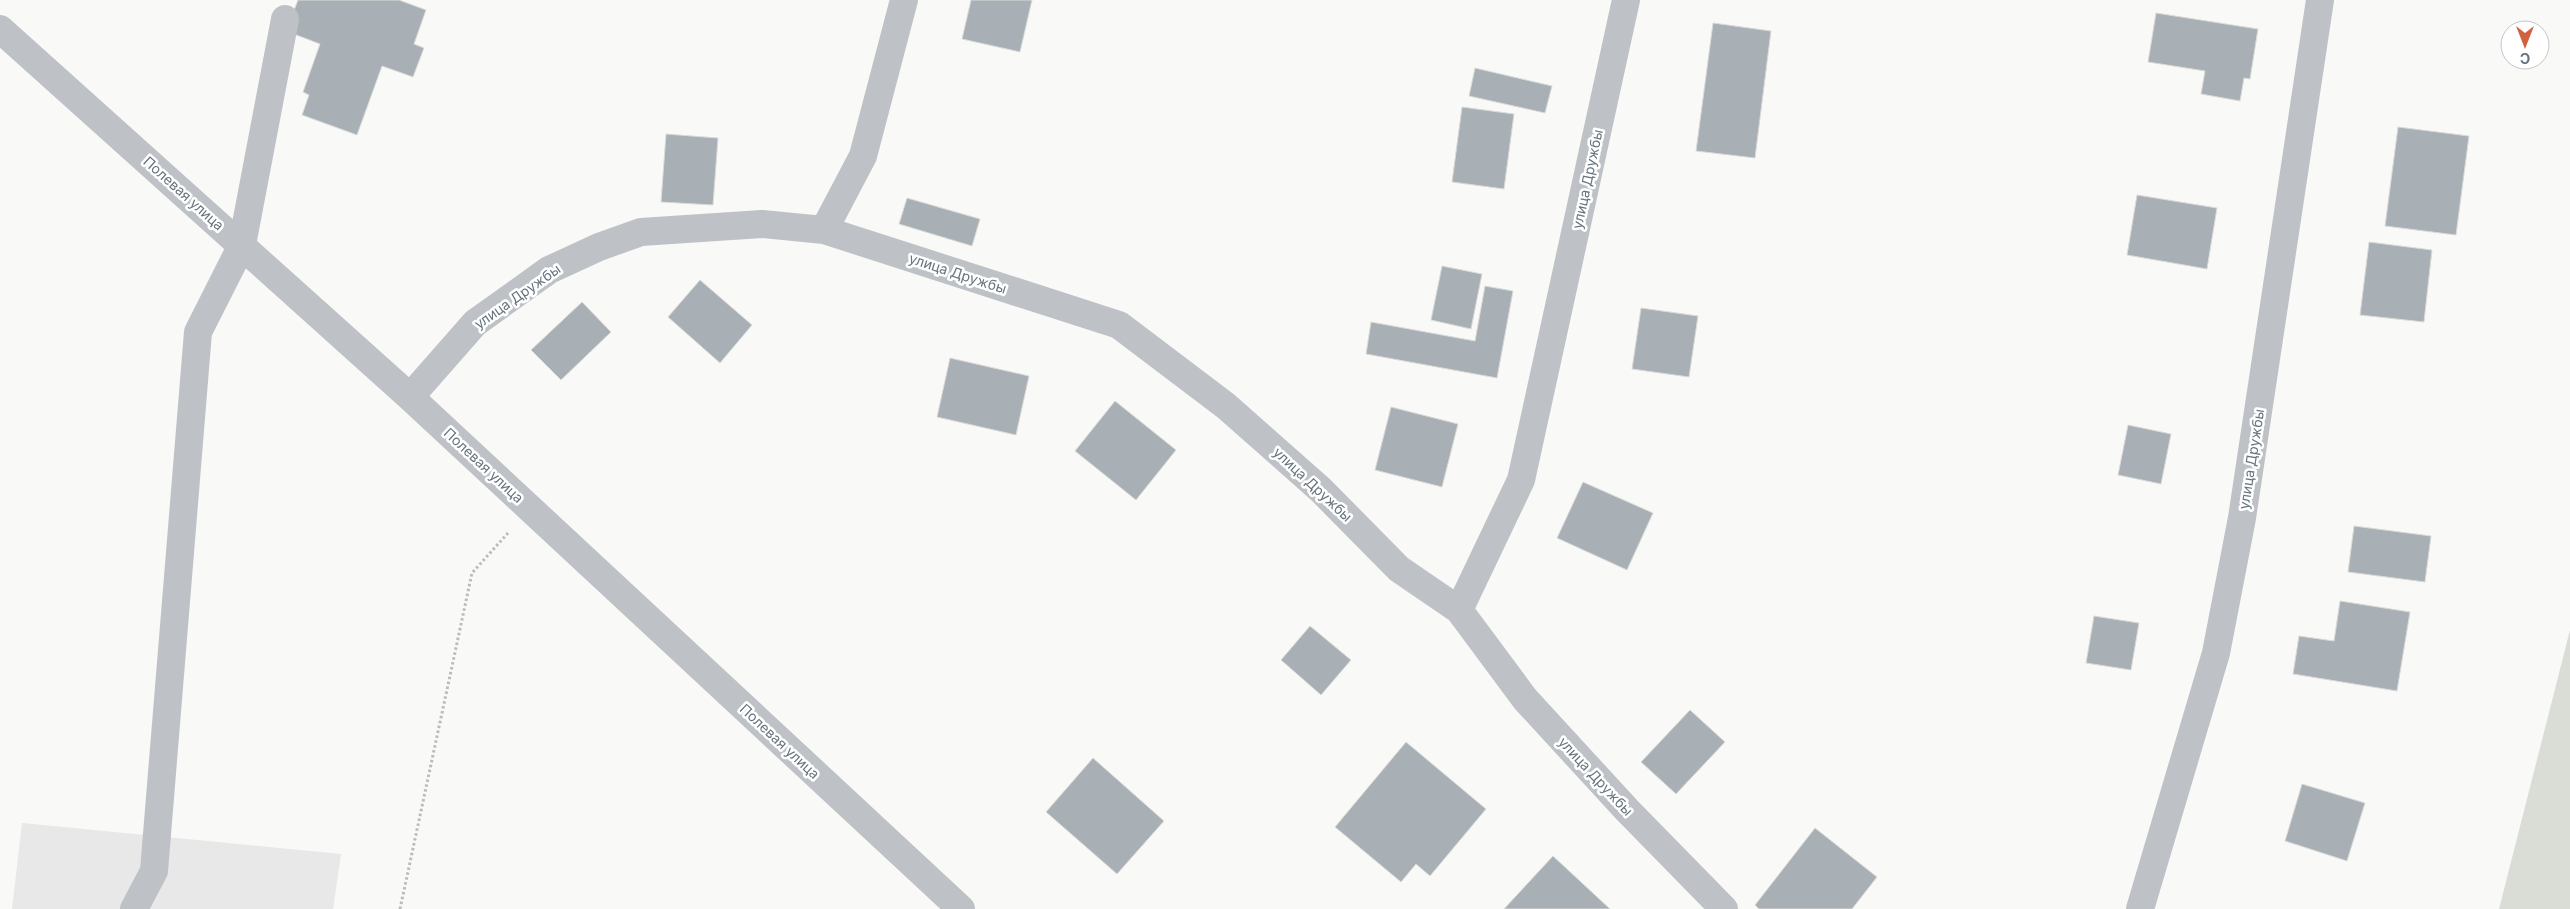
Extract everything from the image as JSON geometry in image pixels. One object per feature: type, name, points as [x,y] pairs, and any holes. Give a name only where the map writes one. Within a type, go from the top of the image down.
[{"type":"street","points":[[824,230],[863,156],[904,0]]},
{"type":"street","name":"улица Дружбы","points":[[1459,610],[1521,480],[1626,0]]},
{"type":"street","name":"улица Дружбы","points":[[2140,909],[2216,652],[2242,518],[2320,0]]},
{"type":"street","points":[[134,909],[154,871],[198,332],[242,245],[285,19]]},
{"type":"street","name":"Полевая улица","points":[[0,29],[410,397],[961,909]]},
{"type":"street","name":"улица Дружбы","points":[[410,397],[474,323],[549,270],[599,247],[641,232],[762,224],[824,230],[1119,325],[1226,406],[1321,490],[1399,569],[1459,610],[1525,699],[1627,810],[1724,909]]},
{"type":"path","points":[[400,909],[472,573],[530,509]]},
{"type":"shaded area","points":[[2570,630],[2570,909],[2499,909]]},
{"type":"shaded area","points":[[22,823],[341,854],[333,909],[12,909]]},
{"type":"building","points":[[298,0],[399,0],[426,10],[414,44],[424,48],[413,77],[382,66],[357,135],[302,115],[309,95],[303,92],[320,44],[286,31]]},
{"type":"building","points":[[971,0],[1032,0],[1020,52],[962,39]]},
{"type":"building","points":[[2156,13],[2258,29],[2250,79],[2244,78],[2240,101],[2201,94],[2205,71],[2148,62]]},
{"type":"building","points":[[1713,23],[1771,31],[1755,158],[1696,151]]},
{"type":"building","points":[[1475,68],[1552,86],[1545,113],[1469,96]]},
{"type":"building","points":[[1462,107],[1514,114],[1504,189],[1452,182]]},
{"type":"building","points":[[2398,127],[2469,136],[2456,235],[2385,226]]},
{"type":"building","points":[[666,134],[718,138],[713,205],[661,202]]},
{"type":"building","points":[[2137,195],[2217,208],[2207,269],[2127,255]]},
{"type":"building","points":[[907,198],[980,219],[972,246],[899,224]]},
{"type":"building","points":[[2369,242],[2432,250],[2424,322],[2360,315]]},
{"type":"building","points":[[1442,266],[1482,274],[1471,329],[1431,320]]},
{"type":"building","points":[[700,280],[752,325],[720,363],[668,317]]},
{"type":"building","points":[[1485,286],[1513,291],[1497,378],[1366,354],[1371,322],[1475,341]]},
{"type":"building","points":[[582,302],[611,332],[561,380],[531,350]]},
{"type":"building","points":[[1641,308],[1698,316],[1689,377],[1632,369]]},
{"type":"building","points":[[950,358],[1029,376],[1016,435],[937,417]]},
{"type":"building","points":[[1115,401],[1176,450],[1136,500],[1075,451]]},
{"type":"building","points":[[1391,407],[1458,424],[1442,487],[1375,470]]},
{"type":"building","points":[[2128,425],[2171,434],[2161,484],[2118,475]]},
{"type":"building","points":[[1583,482],[1653,513],[1627,570],[1557,538]]},
{"type":"building","points":[[2354,526],[2431,536],[2425,582],[2348,572]]},
{"type":"building","points":[[2340,601],[2410,612],[2397,691],[2293,674],[2299,636],[2334,641]]},
{"type":"building","points":[[2094,616],[2139,623],[2131,670],[2086,663]]},
{"type":"building","points":[[1310,626],[1351,660],[1321,695],[1281,660]]},
{"type":"building","points":[[1690,710],[1725,742],[1676,794],[1641,762]]},
{"type":"building","points":[[1406,742],[1486,809],[1430,876],[1416,864],[1401,882],[1335,827]]},
{"type":"building","points":[[1093,758],[1164,821],[1117,874],[1046,812]]},
{"type":"building","points":[[2302,784],[2365,803],[2347,861],[2285,841]]},
{"type":"building","points":[[1815,828],[1877,877],[1852,909],[1759,909],[1755,905]]},
{"type":"building","points":[[1553,856],[1610,909],[1504,909]]}]
